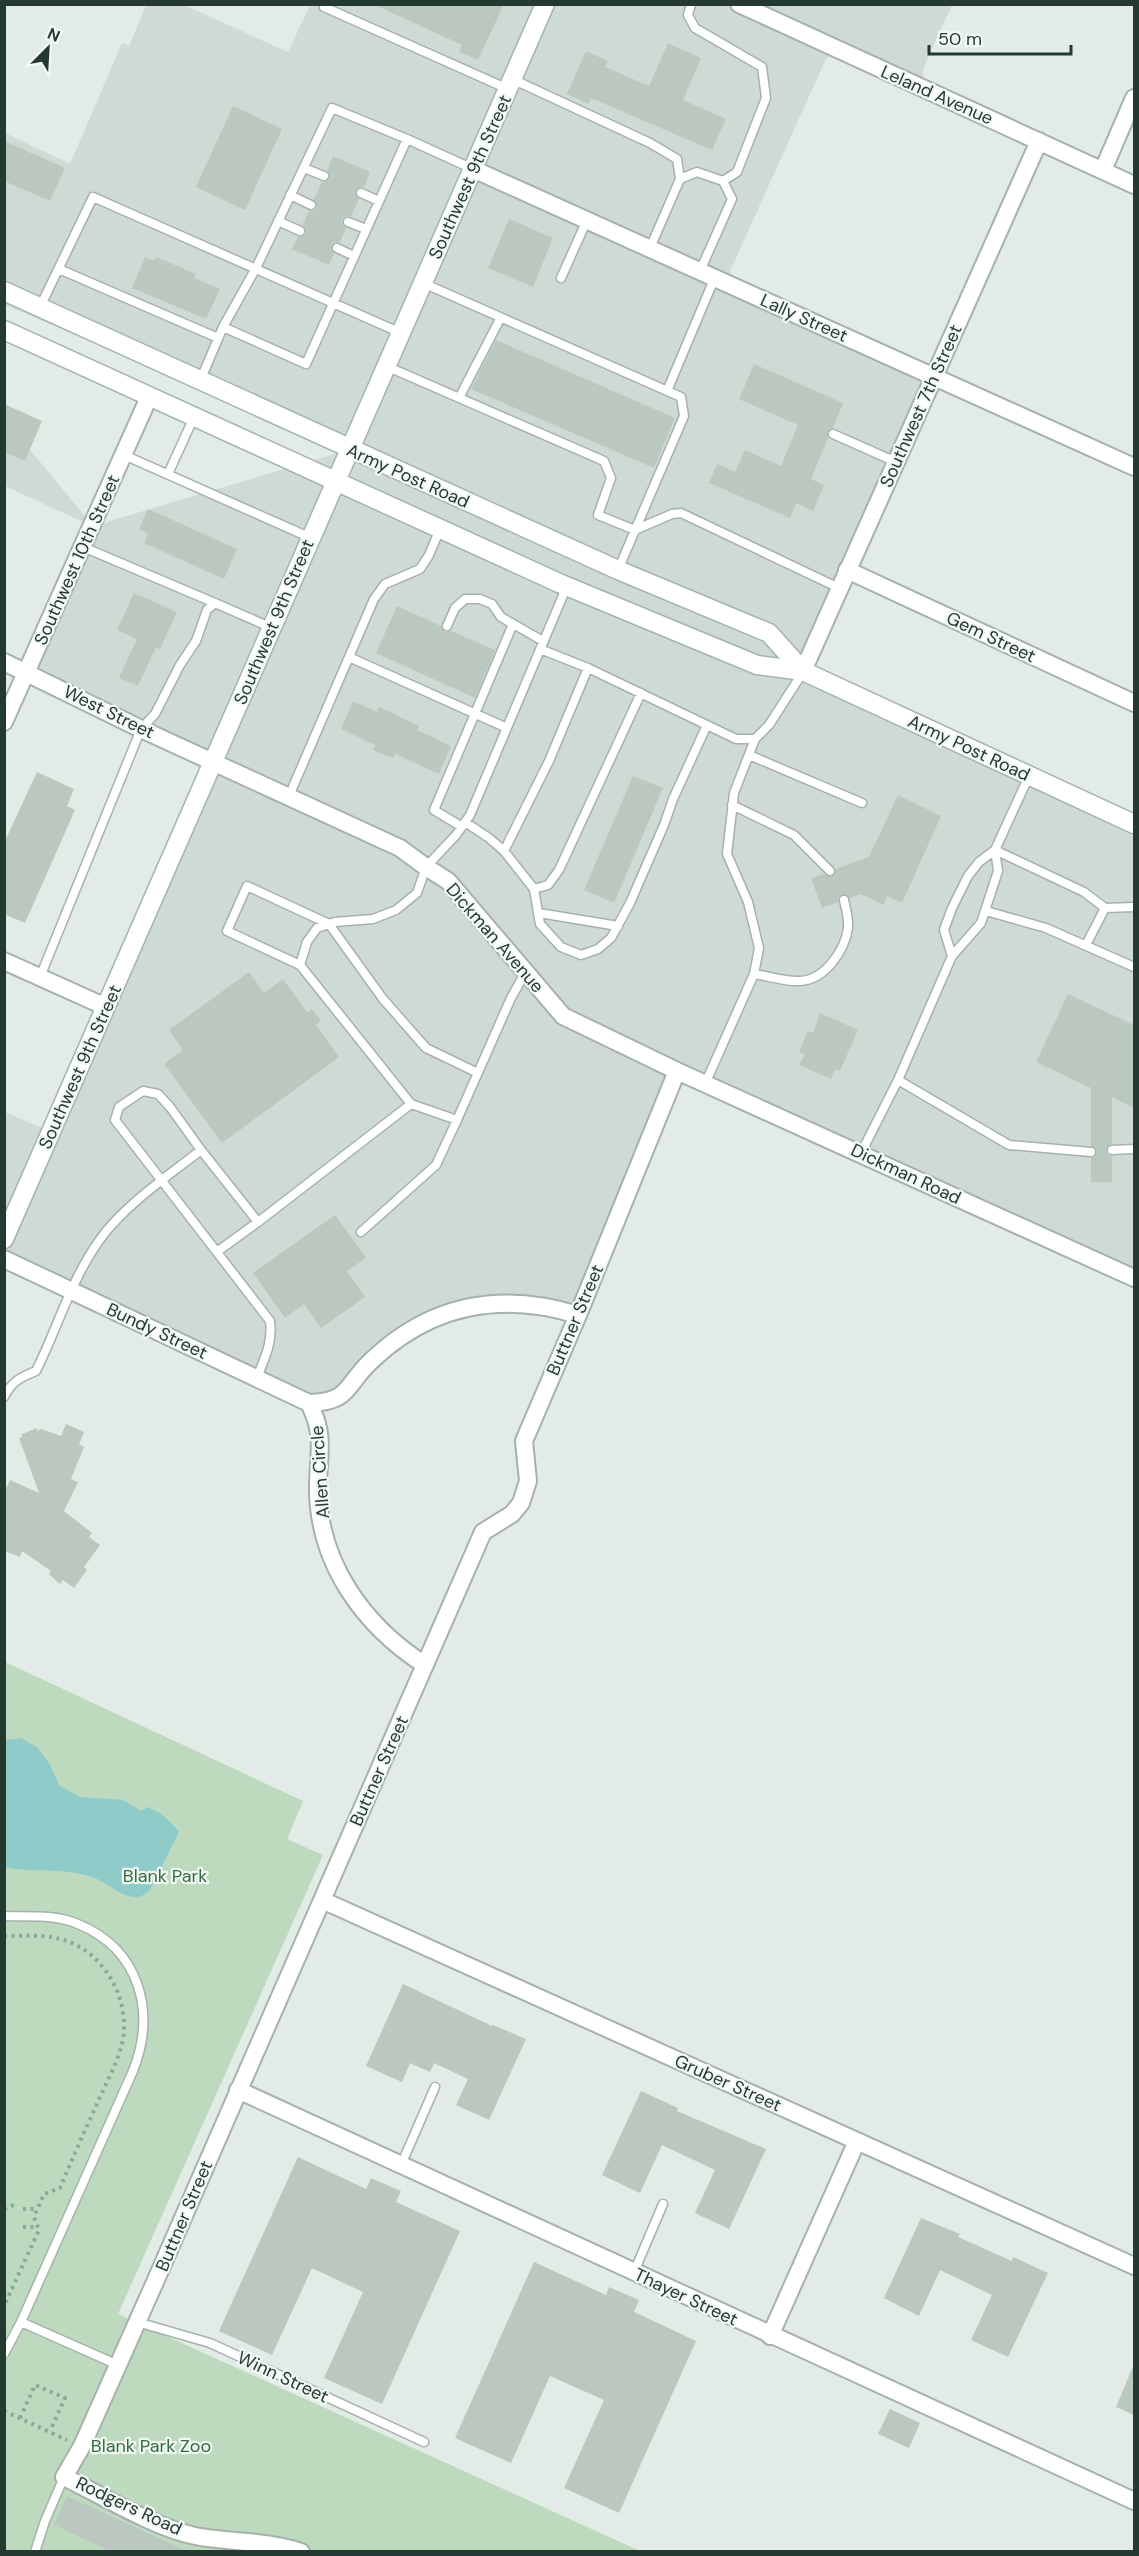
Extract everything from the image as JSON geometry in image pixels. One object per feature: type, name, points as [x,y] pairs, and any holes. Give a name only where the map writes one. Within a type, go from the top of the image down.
[{"type":"main road","name":"Southwest 9th Street","points":[[4,1239],[545,4]]},
{"type":"main road","name":"Army Post Road","points":[[4,291],[349,450],[618,570],[769,633],[803,671]]},
{"type":"main road","name":"Army Post Road","points":[[4,330],[567,586],[757,665],[803,671],[1134,824]]},
{"type":"street","name":"Leland Avenue","points":[[739,4],[1134,184]]},
{"type":"street","points":[[1103,170],[1134,98]]},
{"type":"street","name":"Southwest 7th Street","points":[[803,671],[1039,141]]},
{"type":"street","name":"Lally Street","points":[[473,169],[1134,467]]},
{"type":"street","name":"Southwest 10th Street","points":[[4,722],[149,397]]},
{"type":"street","name":"Gem Street","points":[[847,570],[1134,703]]},
{"type":"street","name":"West Street","points":[[4,662],[214,762]]},
{"type":"street","name":"Dickman Avenue","points":[[214,762],[400,848],[448,881],[563,1016],[677,1071]]},
{"type":"street","points":[[4,961],[106,1007]]},
{"type":"street","name":"Dickman Road","points":[[677,1071],[1134,1278]]},
{"type":"street","name":"Buttner Street","points":[[64,2476],[82,2446],[118,2365],[483,1532],[512,1514],[521,1503],[528,1481],[524,1441],[578,1316],[677,1071]]},
{"type":"street","name":"Bundy Street","points":[[4,1259],[309,1403]]},
{"type":"street","name":"Allen Circle","points":[[425,1665],[406,1653],[373,1624],[359,1608],[337,1571],[329,1552],[319,1510],[321,1436],[319,1422],[309,1403],[328,1403],[340,1398],[369,1363],[399,1336],[434,1317],[453,1310],[512,1302],[551,1307],[578,1316]]},
{"type":"street","name":"Gruber Street","points":[[322,1900],[1134,2266]]},
{"type":"street","name":"Thayer Street","points":[[238,2090],[1134,2501]]},
{"type":"street","points":[[770,2336],[857,2141]]},
{"type":"street","name":"Rodgers Road","points":[[64,2476],[171,2528],[194,2535],[265,2544],[301,2552]]},
{"type":"lane","points":[[325,4],[324,8],[650,142],[677,159],[680,179],[650,248]]},
{"type":"lane","points":[[691,4],[688,15],[695,28],[762,67],[765,98],[738,172],[723,181]]},
{"type":"lane","points":[[200,381],[223,327],[256,268],[332,108],[473,169]]},
{"type":"lane","points":[[223,327],[306,364],[407,139]]},
{"type":"lane","points":[[304,168],[324,176]]},
{"type":"lane","points":[[667,391],[732,199],[723,181],[697,172],[680,179]]},
{"type":"lane","points":[[361,193],[379,201]]},
{"type":"lane","points":[[290,195],[311,205]]},
{"type":"lane","points":[[40,308],[93,197],[401,333]]},
{"type":"lane","points":[[561,279],[587,220]]},
{"type":"lane","points":[[278,221],[300,231]]},
{"type":"lane","points":[[348,222],[366,229]]},
{"type":"lane","points":[[337,248],[354,256]]},
{"type":"lane","points":[[59,268],[219,338]]},
{"type":"lane","points":[[423,283],[500,319],[681,397],[684,416],[618,570]]},
{"type":"lane","points":[[459,398],[500,319]]},
{"type":"lane","points":[[386,366],[604,461],[611,478],[598,515],[635,530],[672,514],[681,513],[839,588]]},
{"type":"lane","points":[[168,474],[194,417]]},
{"type":"lane","points":[[833,434],[896,462]]},
{"type":"lane","points":[[124,455],[311,538]]},
{"type":"lane","points":[[289,796],[374,599],[385,584],[420,568],[429,555],[440,529]]},
{"type":"lane","points":[[83,548],[272,628]]},
{"type":"lane","points":[[300,965],[307,942],[317,928],[329,924],[373,919],[396,910],[417,893],[426,867],[464,825],[567,586]]},
{"type":"lane","points":[[447,626],[455,608],[465,599],[480,599],[492,604],[501,617],[542,645],[736,739],[755,739]]},
{"type":"lane","points":[[40,977],[141,729],[155,714],[180,665],[196,640],[207,610],[214,603]]},
{"type":"lane","points":[[513,624],[434,810],[489,838],[504,851],[534,889],[540,924],[561,947],[581,955],[598,949],[611,938],[630,903],[673,799],[707,725]]},
{"type":"lane","points":[[349,657],[507,728]]},
{"type":"lane","points":[[504,851],[549,760],[588,668]]},
{"type":"lane","points":[[705,1084],[754,974],[759,948],[748,902],[727,854],[734,793],[755,739],[769,725],[803,671]]},
{"type":"lane","points":[[534,889],[548,885],[559,870],[641,693]]},
{"type":"lane","points":[[749,755],[862,803]]},
{"type":"lane","points":[[952,956],[944,930],[952,909],[968,876],[979,862],[994,850],[1029,776]]},
{"type":"lane","points":[[732,805],[782,827],[806,845],[830,871]]},
{"type":"lane","points":[[994,850],[1084,892],[1105,908],[1134,907]]},
{"type":"lane","points":[[861,1153],[898,1080],[952,956],[981,923],[998,872],[994,850]]},
{"type":"lane","points":[[458,1120],[411,1104],[300,965],[227,931],[247,886],[329,924],[383,999],[426,1048],[478,1073]]},
{"type":"lane","points":[[754,974],[801,981],[828,967],[839,952],[848,928],[844,900]]},
{"type":"lane","points":[[1086,945],[1105,908]]},
{"type":"lane","points":[[986,911],[1046,928],[1134,967]]},
{"type":"lane","points":[[539,913],[618,926]]},
{"type":"lane","points":[[361,1232],[436,1165],[525,973]]},
{"type":"lane","points":[[898,1080],[1009,1144],[1091,1152]]},
{"type":"lane","points":[[256,1378],[272,1335],[270,1321],[115,1120],[119,1107],[143,1091],[158,1094],[258,1222]]},
{"type":"lane","points":[[218,1251],[411,1104]]},
{"type":"lane","points":[[1112,1150],[1134,1149]]},
{"type":"lane","points":[[4,1397],[9,1386],[19,1378],[36,1371],[70,1290],[101,1238],[134,1204],[201,1150]]},
{"type":"lane","points":[[4,1916],[54,1917],[78,1924],[103,1938],[120,1955],[134,1976],[144,2011],[140,2052],[133,2072],[21,2322],[4,2354]]},
{"type":"lane","points":[[401,2164],[435,2087]]},
{"type":"lane","points":[[634,2272],[663,2204]]},
{"type":"lane","points":[[21,2322],[118,2365]]},
{"type":"lane","name":"Winn Street","points":[[137,2322],[210,2343],[424,2442]]},
{"type":"lane","points":[[35,2552],[64,2476]]},
{"type":"path","points":[[4,1936],[43,1936],[62,1939],[95,1959],[108,1974],[122,2008],[123,2038],[118,2056],[60,2188],[44,2194],[34,2217],[39,2230],[4,2306]]},
{"type":"path","points":[[4,2209],[16,2204]]},
{"type":"path","points":[[23,2209],[38,2209]]},
{"type":"path","points":[[23,2227],[38,2227]]},
{"type":"path","points":[[20,2418],[35,2385],[45,2389],[65,2398],[50,2431]]},
{"type":"path","points":[[4,2411],[82,2446]]},
{"type":"shaded area","points":[[146,5],[184,5],[288,52],[310,5],[952,5],[924,66],[921,88],[839,50],[826,59],[730,271],[733,285],[934,377],[803,671],[1134,824],[1134,1278],[677,1071],[578,1315],[551,1307],[434,1317],[328,1403],[5,1259],[5,1112],[51,1132],[214,762],[26,672],[92,526],[5,486],[4,418],[93,526],[348,450],[5,305],[5,133],[70,164],[122,43],[129,46]]},
{"type":"green space","points":[[5,1662],[303,1801],[287,1839],[323,1855],[118,2314],[640,2551],[5,2552]]},
{"type":"water","points":[[21,1738],[37,1747],[49,1763],[60,1786],[80,1797],[123,1800],[142,1811],[147,1807],[161,1814],[175,1827],[179,1832],[150,1890],[143,1895],[130,1897],[85,1875],[5,1867],[5,1740]]},
{"type":"building","points":[[373,4],[504,4],[478,60],[459,52],[462,45]]},
{"type":"building","points":[[668,43],[701,58],[683,100],[726,119],[712,150],[591,98],[588,104],[567,94],[586,51],[608,61],[605,67],[649,86]]},
{"type":"building","points":[[233,106],[282,129],[245,210],[196,187]]},
{"type":"building","points":[[4,141],[65,168],[50,201],[4,181]]},
{"type":"building","points":[[333,156],[370,172],[364,187],[355,191],[359,199],[351,216],[342,219],[342,224],[346,228],[340,242],[334,242],[331,246],[334,254],[329,265],[292,249],[298,237],[306,233],[303,225],[309,211],[314,211],[317,207],[314,199],[322,182],[330,179],[327,170]]},
{"type":"building","points":[[509,219],[553,238],[533,287],[488,268]]},
{"type":"building","points":[[145,257],[154,261],[156,257],[196,274],[194,278],[220,289],[206,319],[132,288]]},
{"type":"building","points":[[496,340],[675,418],[654,468],[471,389]]},
{"type":"building","points":[[754,364],[843,403],[833,428],[827,432],[828,438],[811,479],[824,485],[813,511],[796,503],[790,518],[709,483],[717,464],[735,472],[745,450],[781,466],[798,425],[739,399]]},
{"type":"building","points":[[4,404],[42,421],[25,461],[4,452]]},
{"type":"building","points":[[148,509],[237,549],[224,579],[144,543],[148,534],[139,529]]},
{"type":"building","points":[[134,593],[177,612],[160,649],[156,647],[138,686],[119,678],[137,639],[117,630]]},
{"type":"building","points":[[397,606],[441,626],[445,632],[451,631],[495,650],[475,698],[376,653]]},
{"type":"building","points":[[353,701],[377,712],[379,707],[419,726],[417,730],[451,746],[439,774],[395,754],[393,758],[373,750],[375,745],[341,729]]},
{"type":"building","points":[[37,772],[74,789],[67,806],[75,810],[25,923],[4,914],[4,843]]},
{"type":"building","points":[[633,776],[663,788],[614,903],[584,890]]},
{"type":"building","points":[[898,795],[941,816],[902,903],[887,896],[884,905],[861,894],[850,898],[843,894],[838,898],[838,902],[822,908],[811,878],[824,874],[832,877],[836,869],[869,857]]},
{"type":"building","points":[[249,972],[264,993],[283,979],[307,1012],[312,1009],[321,1021],[316,1025],[339,1057],[222,1143],[164,1064],[183,1050],[169,1030]]},
{"type":"building","points":[[1068,994],[1134,1025],[1134,1108],[1112,1097],[1112,1144],[1106,1150],[1107,1154],[1112,1156],[1112,1182],[1091,1182],[1091,1158],[1096,1156],[1097,1152],[1091,1146],[1091,1088],[1036,1062]]},
{"type":"building","points":[[820,1013],[858,1030],[840,1071],[835,1069],[831,1079],[799,1065],[805,1054],[799,1052],[808,1031],[813,1033]]},
{"type":"building","points":[[335,1215],[366,1258],[347,1271],[365,1297],[321,1328],[304,1304],[285,1318],[253,1273]]},
{"type":"building","points":[[66,1424],[84,1432],[79,1444],[84,1447],[71,1479],[78,1482],[64,1511],[92,1533],[89,1537],[100,1545],[84,1567],[87,1570],[74,1588],[63,1580],[60,1584],[49,1574],[51,1571],[22,1551],[20,1557],[4,1551],[4,1493],[10,1480],[39,1493],[19,1438],[22,1434],[37,1428],[37,1431],[41,1429],[61,1436]]},
{"type":"building","points":[[403,1984],[492,2026],[526,2039],[489,2120],[456,2105],[468,2079],[434,2063],[430,2072],[410,2063],[402,2082],[366,2066]]},
{"type":"building","points":[[641,2091],[678,2108],[677,2111],[766,2149],[729,2229],[695,2213],[715,2170],[662,2145],[640,2193],[602,2175]]},
{"type":"building","points":[[298,2157],[366,2189],[371,2178],[401,2191],[396,2202],[460,2231],[382,2404],[324,2378],[363,2292],[312,2268],[272,2355],[219,2331]]},
{"type":"building","points":[[921,2218],[960,2234],[958,2237],[1012,2261],[1013,2257],[1048,2273],[1008,2357],[971,2340],[992,2295],[940,2270],[919,2316],[884,2298]]},
{"type":"building","points":[[534,2262],[606,2295],[609,2287],[639,2300],[634,2312],[696,2341],[619,2513],[564,2488],[604,2400],[550,2376],[511,2463],[455,2438]]},
{"type":"building","points":[[1134,2364],[1134,2415],[1116,2407]]},
{"type":"building","points":[[890,2409],[920,2423],[909,2448],[878,2434]]},
{"type":"building","points":[[67,2496],[189,2552],[112,2552],[54,2525]]},
{"type":"park label","name":"Blank Park","points":[[165,1876]]},
{"type":"park label","name":"Blank Park Zoo","points":[[151,2446]]}]
